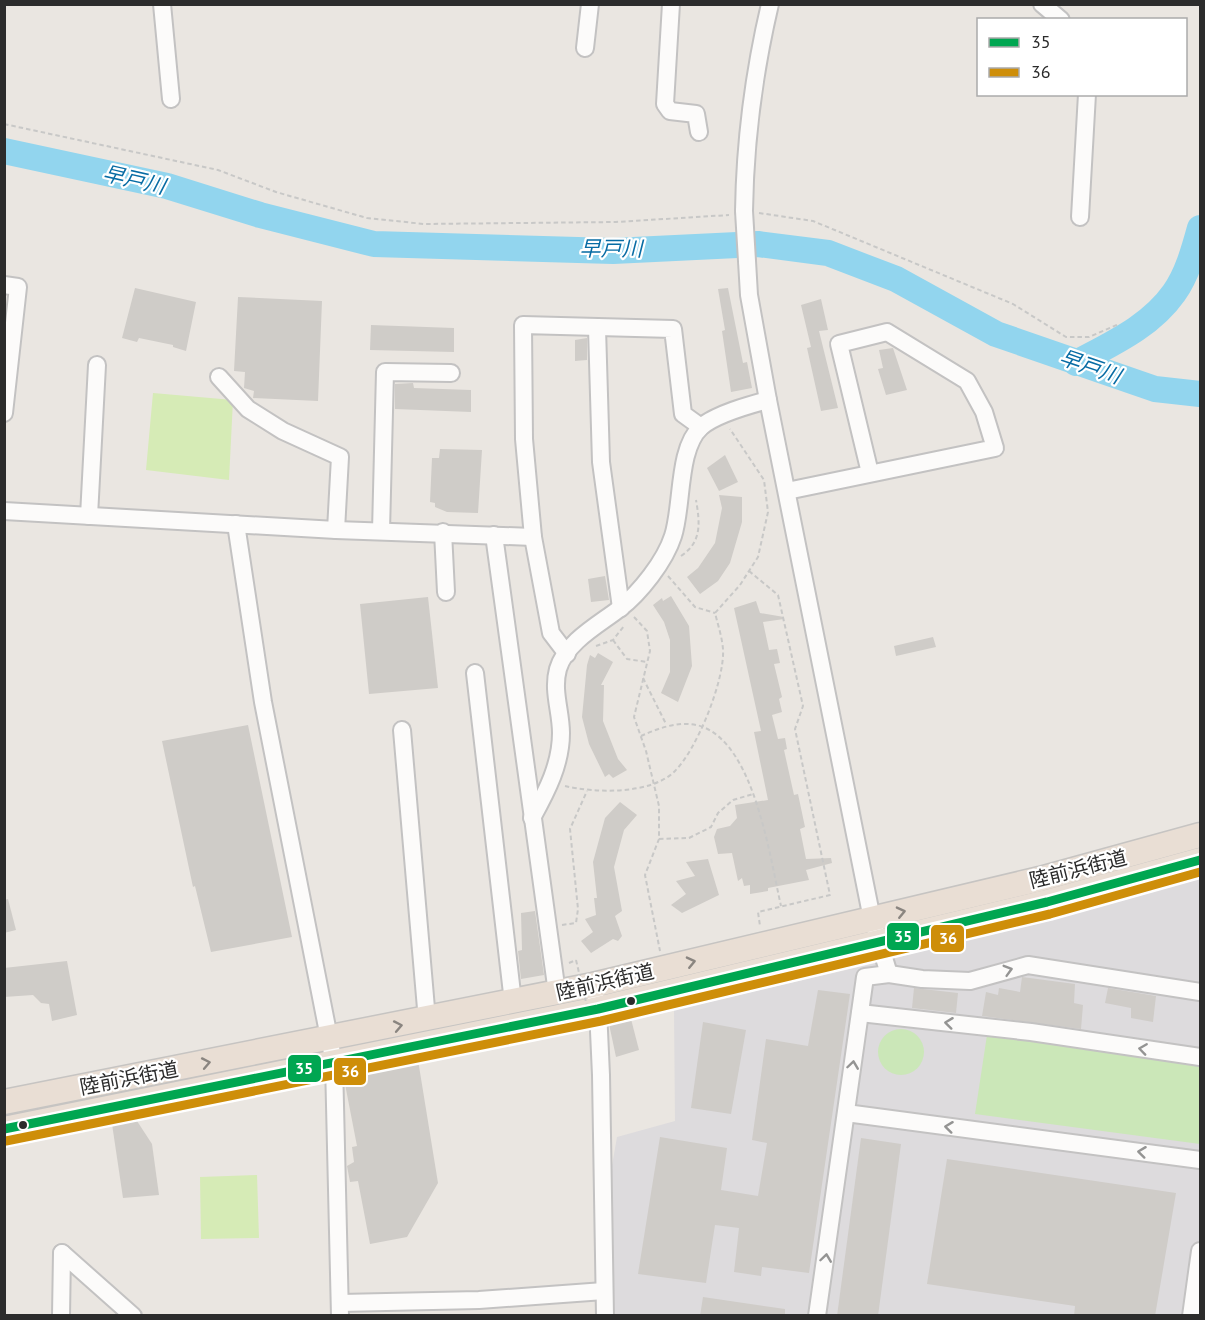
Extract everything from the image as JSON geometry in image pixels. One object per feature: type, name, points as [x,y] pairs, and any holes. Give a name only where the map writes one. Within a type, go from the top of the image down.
[{"type":"highway","name":"陸前浜街道","points":[[4,1129],[334,1063],[595,1016],[875,930],[1200,835]]},
{"type":"highway","name":"陸前浜街道","points":[[4,1102],[513,1002],[556,981],[593,985],[763,945],[875,930],[1058,899],[1200,860]]},
{"type":"street","points":[[162,4],[171,99]]},
{"type":"street","points":[[585,48],[590,4]]},
{"type":"street","points":[[671,4],[665,104],[670,111],[696,114],[699,132]]},
{"type":"street","points":[[770,4],[752,97],[744,166],[749,295],[875,930],[889,974]]},
{"type":"street","points":[[1042,4],[1059,18]]},
{"type":"street","points":[[1080,217],[1087,96]]},
{"type":"street","points":[[4,285],[18,287],[4,414]]},
{"type":"street","points":[[567,654],[551,633],[533,537],[524,440],[523,324],[673,329],[683,414],[701,427]]},
{"type":"street","points":[[597,328],[601,462],[626,612]]},
{"type":"street","points":[[787,491],[995,448],[984,412],[967,381],[886,332],[839,344],[870,473]]},
{"type":"street","points":[[89,516],[97,366]]},
{"type":"street","points":[[381,531],[385,372],[451,373]]},
{"type":"street","points":[[219,377],[248,409],[283,431],[340,458],[336,530]]},
{"type":"street","points":[[532,818],[552,783],[557,760],[561,732],[556,694],[558,668],[581,638],[626,612],[660,561],[673,538],[682,496],[684,462],[701,427],[744,406],[768,400]]},
{"type":"street","points":[[4,511],[336,530],[533,537]]},
{"type":"street","points":[[236,524],[263,702],[334,1063],[340,1309],[604,1291]]},
{"type":"street","points":[[442,532],[446,592]]},
{"type":"street","points":[[495,535],[556,981]]},
{"type":"street","points":[[475,673],[513,1002]]},
{"type":"street","points":[[402,730],[427,1020]]},
{"type":"street","points":[[817,1316],[865,978],[889,974],[922,979],[970,981],[1028,964],[1200,992]]},
{"type":"street","points":[[593,985],[602,1076],[605,1316]]},
{"type":"street","points":[[860,1012],[1031,1032],[1200,1057]]},
{"type":"street","points":[[846,1113],[1200,1160]]},
{"type":"street","points":[[1191,1316],[1200,1251]]},
{"type":"street","points":[[61,1316],[62,1253],[130,1314]]},
{"type":"path","points":[[4,124],[218,170],[276,192],[367,218],[424,224],[616,222],[745,213],[813,221],[1013,304],[1065,337],[1089,337],[1119,324]]},
{"type":"path","points":[[715,613],[758,557],[768,512],[764,480],[721,417]]},
{"type":"path","points":[[749,571],[778,596],[803,706],[795,729],[830,895],[758,912],[763,945]]},
{"type":"path","points":[[668,576],[695,607],[715,613]]},
{"type":"path","points":[[595,646],[613,640],[626,612],[647,631],[650,651],[634,717],[659,806],[658,839],[645,875],[662,969]]},
{"type":"path","points":[[566,777],[563,786],[587,791],[616,791],[654,784],[675,771],[702,726],[718,692],[723,650],[715,613]]},
{"type":"path","points":[[613,640],[627,659],[647,662]]},
{"type":"path","points":[[643,678],[667,725]]},
{"type":"path","points":[[641,736],[667,725],[702,726],[723,741],[744,771],[753,794],[781,906]]},
{"type":"path","points":[[562,925],[576,923],[578,909],[570,829],[587,791]]},
{"type":"path","points":[[658,839],[689,838],[711,827],[718,813],[733,800],[753,794]]},
{"type":"path","points":[[556,981],[567,967],[566,957]]},
{"type":"path","points":[[576,960],[595,1016]]},
{"type":"shaded area","points":[[1200,875],[1200,1315],[610,1316],[610,1292],[613,1283],[610,1177],[617,1137],[675,1121],[674,1010],[885,961]]},
{"type":"green space","points":[[153,393],[233,400],[229,480],[146,470]]},
{"type":"green space","points":[[901,1029],[910,1030],[918,1035],[923,1043],[923,1061],[918,1069],[910,1074],[901,1075],[892,1074],[884,1069],[879,1061],[878,1052],[879,1043],[884,1035],[892,1030]]},
{"type":"green space","points":[[987,1035],[1200,1065],[1200,1144],[975,1114]]},
{"type":"green space","points":[[257,1175],[259,1238],[201,1239],[200,1177]]},
{"type":"building","points":[[135,288],[196,302],[186,351],[173,347],[173,345],[139,338],[137,342],[122,338]]},
{"type":"building","points":[[728,288],[743,363],[747,362],[752,388],[731,392],[722,331],[725,330],[718,289]]},
{"type":"building","points":[[238,297],[322,301],[318,401],[253,398],[254,391],[244,388],[245,372],[234,371]]},
{"type":"building","points":[[821,299],[828,330],[819,331],[838,408],[821,411],[807,348],[811,347],[801,305]]},
{"type":"building","points":[[371,325],[454,328],[454,352],[370,350]]},
{"type":"building","points":[[587,338],[587,360],[575,361],[575,340]]},
{"type":"building","points":[[893,348],[907,390],[886,395],[878,369],[883,368],[879,350]]},
{"type":"building","points":[[413,383],[414,388],[471,390],[471,412],[395,409],[395,384]]},
{"type":"building","points":[[440,449],[482,450],[478,513],[447,512],[430,502],[432,458],[439,458]]},
{"type":"building","points":[[725,455],[738,482],[719,491],[707,468]]},
{"type":"building","points":[[719,495],[742,497],[742,522],[730,563],[718,581],[700,594],[687,577],[698,568],[715,543],[722,508]]},
{"type":"building","points":[[605,576],[609,600],[591,602],[588,579]]},
{"type":"building","points":[[671,596],[689,626],[692,666],[678,702],[661,693],[670,672],[670,640],[664,622],[653,605],[662,598],[663,601]]},
{"type":"building","points":[[428,597],[438,688],[369,694],[360,604]]},
{"type":"building","points":[[756,601],[760,613],[784,617],[784,619],[763,622],[769,650],[777,649],[780,663],[774,664],[782,697],[779,699],[782,712],[772,715],[778,739],[785,738],[787,749],[784,750],[794,795],[798,794],[805,827],[800,829],[806,859],[831,858],[832,863],[806,870],[809,880],[750,894],[750,885],[744,886],[742,878],[738,881],[732,853],[718,854],[714,837],[717,829],[730,826],[737,818],[735,805],[768,800],[754,732],[761,731],[734,608]]},
{"type":"building","points":[[933,637],[936,647],[896,656],[894,646]]},
{"type":"building","points":[[598,653],[613,662],[601,685],[604,685],[603,721],[618,759],[627,770],[613,778],[609,774],[605,777],[589,744],[582,717],[587,665],[590,655],[595,658]]},
{"type":"building","points":[[248,725],[292,937],[211,952],[195,886],[193,887],[162,741]]},
{"type":"building","points":[[620,802],[637,815],[624,830],[614,867],[622,911],[615,916],[622,936],[618,941],[613,939],[591,953],[581,941],[593,932],[585,919],[596,915],[594,898],[597,898],[593,862],[605,818]]},
{"type":"building","points":[[708,859],[719,895],[682,913],[671,905],[686,894],[676,881],[695,876],[686,862]]},
{"type":"building","points":[[8,899],[16,930],[4,933],[4,900]]},
{"type":"building","points":[[535,911],[544,975],[521,979],[518,951],[522,950],[521,913]]},
{"type":"building","points":[[67,961],[77,1015],[52,1021],[49,1004],[41,1003],[33,995],[4,997],[4,968]]},
{"type":"building","points":[[1022,977],[1075,984],[1074,1003],[1083,1005],[1081,1029],[982,1016],[986,992],[998,995],[999,988],[1020,992]]},
{"type":"building","points":[[914,988],[958,993],[956,1013],[912,1008]]},
{"type":"building","points":[[1108,988],[1156,996],[1153,1022],[1131,1018],[1131,1008],[1105,1003]]},
{"type":"building","points":[[818,990],[850,994],[809,1273],[762,1267],[761,1276],[734,1272],[739,1228],[715,1225],[706,1283],[638,1274],[660,1137],[727,1148],[721,1190],[758,1196],[767,1143],[752,1140],[766,1039],[808,1046]]},
{"type":"building","points":[[631,1019],[639,1050],[616,1057],[609,1024]]},
{"type":"building","points":[[703,1022],[746,1030],[731,1114],[691,1108]]},
{"type":"building","points":[[418,1060],[438,1183],[407,1237],[370,1244],[358,1181],[350,1182],[347,1166],[354,1162],[352,1147],[357,1146],[345,1084],[350,1083],[348,1074]]},
{"type":"building","points":[[137,1121],[152,1144],[159,1195],[123,1198],[112,1124]]},
{"type":"building","points":[[861,1138],[901,1144],[878,1316],[837,1316]]},
{"type":"building","points":[[947,1159],[1176,1193],[1155,1316],[1074,1316],[1075,1306],[927,1284]]},
{"type":"building","points":[[703,1297],[785,1309],[785,1316],[700,1316]]},
{"type":"waterway","name":"早戸川","points":[[4,151],[167,186],[260,215],[374,244],[613,251],[758,244],[828,253],[896,279],[996,334],[1155,389],[1200,394]]},
{"type":"waterway","points":[[1076,363],[1129,334],[1164,305],[1183,278],[1200,228]]},
{"type":"transit line","name":"35","points":[[4,1129],[598,1009],[1047,902],[1200,860]]},
{"type":"transit line","name":"36","points":[[6,1141],[601,1021],[1050,914],[1200,872]]}]
